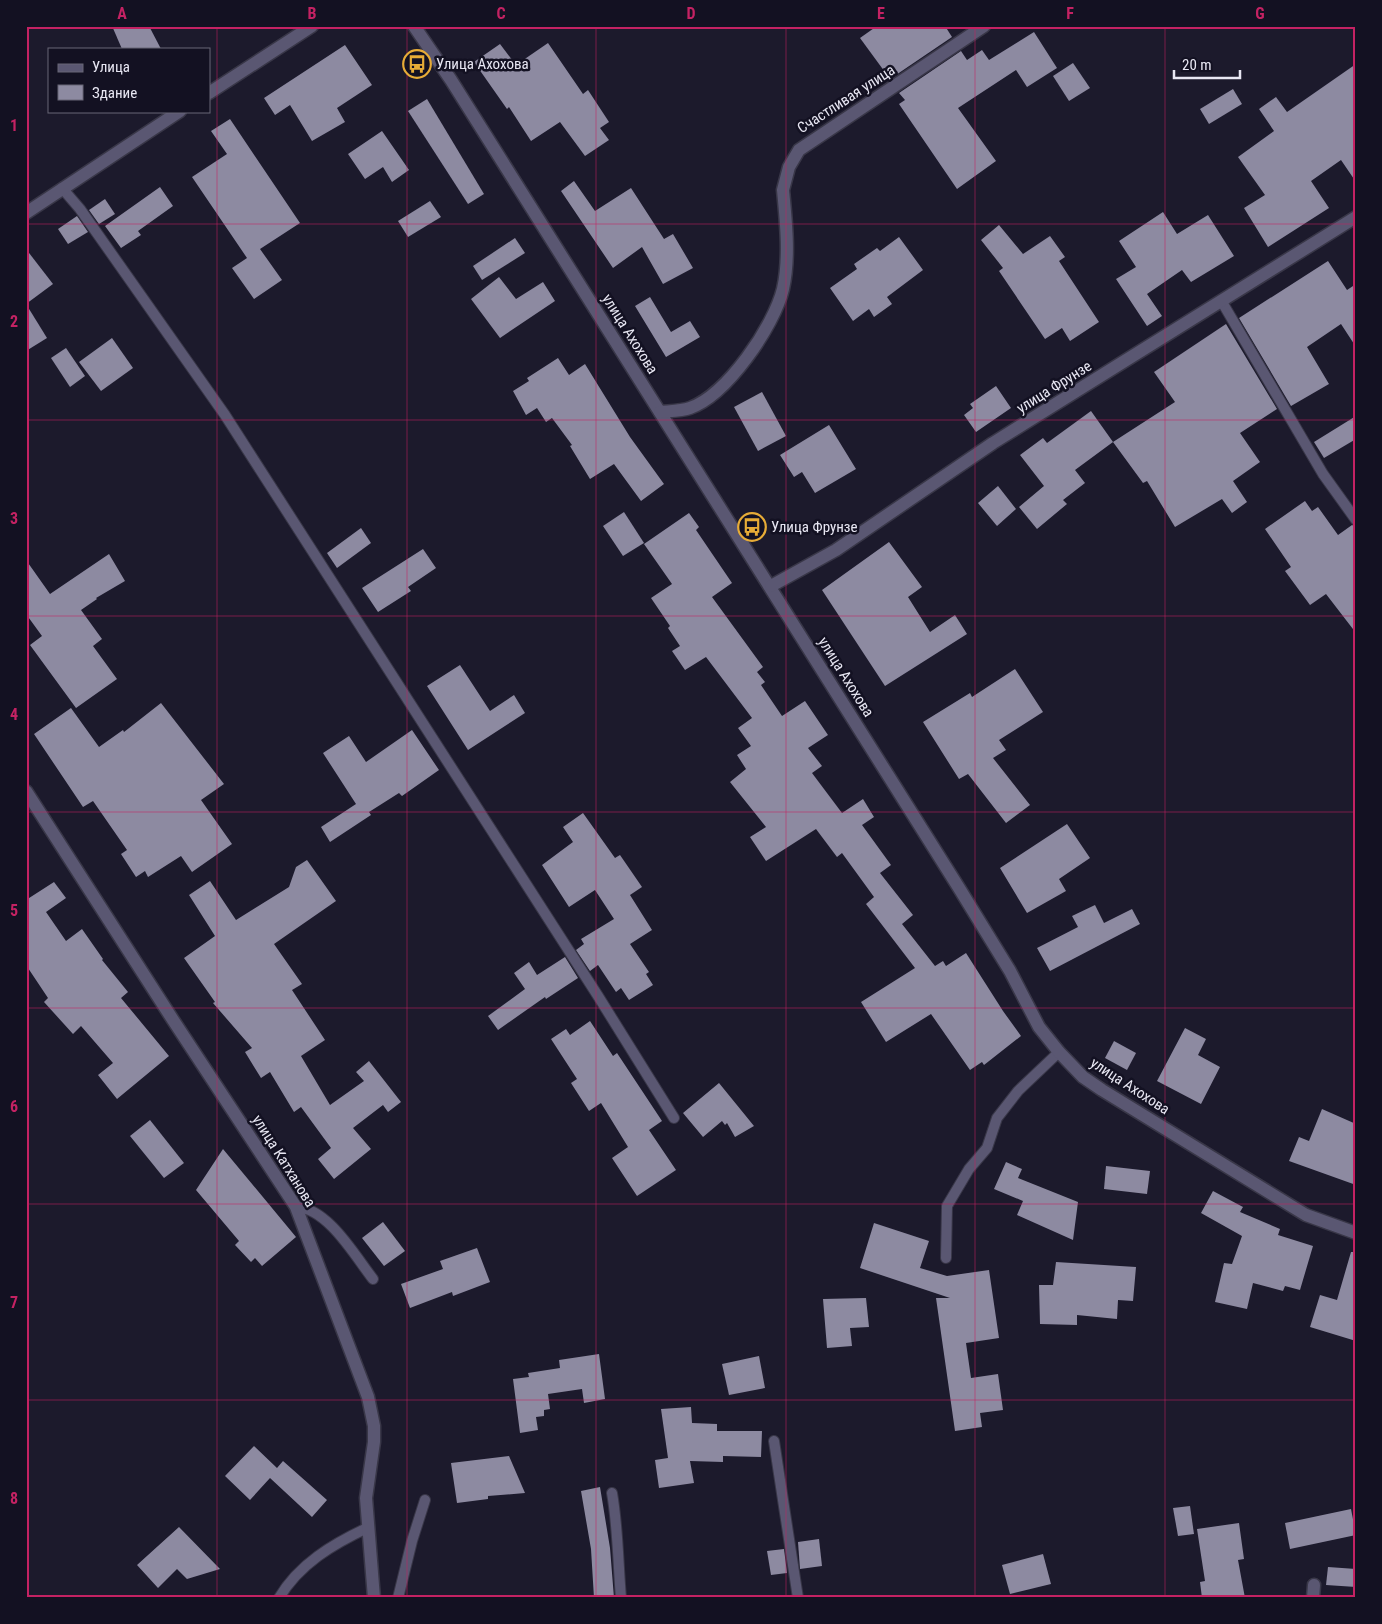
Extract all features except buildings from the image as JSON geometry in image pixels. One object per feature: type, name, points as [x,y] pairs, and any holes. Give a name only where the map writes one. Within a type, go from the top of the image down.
[{"type":"street","points":[[210,91],[312,26]]},
{"type":"street","name":"улица Ахохова","points":[[414,26],[451,80],[771,586],[975,913],[1010,971],[1039,1027],[1059,1052],[1102,1090],[1306,1215],[1356,1233]]},
{"type":"street","name":"Счастливая улица","points":[[660,412],[691,408],[709,398],[750,353],[770,322],[780,298],[785,274],[783,190],[786,176],[799,150],[984,26]]},
{"type":"street","points":[[26,213],[178,112]]},
{"type":"street","name":"улица Фрунзе","points":[[771,586],[836,550],[993,443],[1356,217]]},
{"type":"street","name":"улица Катханова","points":[[26,790],[173,1020],[296,1207],[368,1397],[374,1426],[374,1442],[366,1498],[374,1598]]},
{"type":"lane","points":[[62,188],[80,209],[225,415],[578,964],[674,1118]]},
{"type":"lane","points":[[1222,302],[1323,474],[1356,520]]},
{"type":"lane","points":[[946,1258],[947,1206],[969,1169],[987,1148],[997,1118],[1018,1091],[1059,1052]]},
{"type":"lane","points":[[296,1207],[306,1208],[326,1220],[373,1280]]},
{"type":"lane","points":[[774,1441],[798,1598]]},
{"type":"lane","points":[[612,1493],[617,1519],[617,1553],[621,1598]]},
{"type":"lane","points":[[398,1598],[412,1541],[425,1500]]},
{"type":"lane","points":[[279,1598],[292,1580],[324,1550],[367,1528]]},
{"type":"place","name":"Улица Ахохова","points":[[417,64]]},
{"type":"place","name":"Улица Фрунзе","points":[[752,527]]}]
